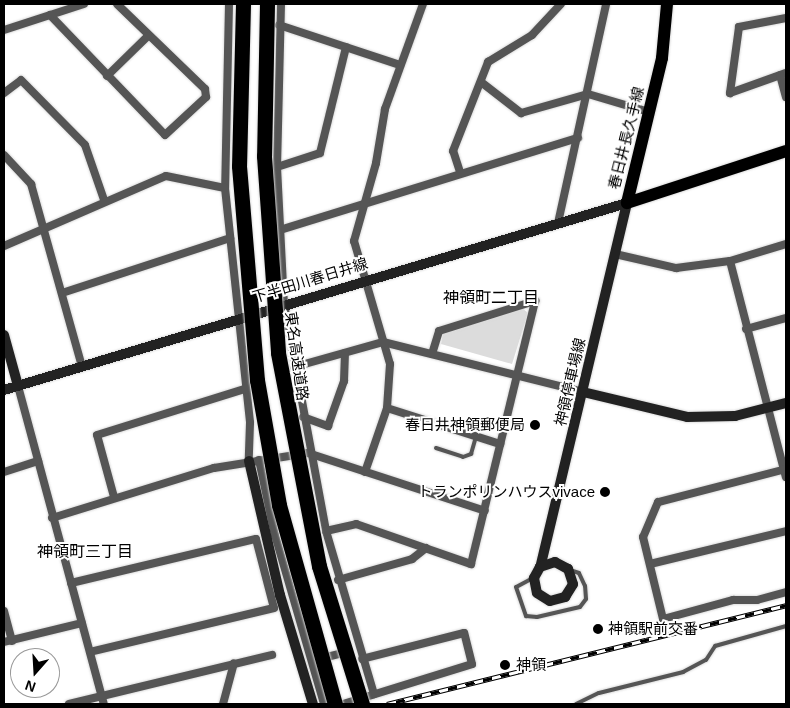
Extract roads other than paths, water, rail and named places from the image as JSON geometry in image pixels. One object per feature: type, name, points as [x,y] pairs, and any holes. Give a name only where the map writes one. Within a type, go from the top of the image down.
[{"type":"highway","points":[[243,4],[239,166],[257,380],[279,505],[335,704]]},
{"type":"highway","name":"東名高速道路","points":[[267,4],[264,156],[278,353],[314,548],[362,704]]},
{"type":"main road","name":"春日井長久手線","points":[[626,203],[662,58],[667,4]]},
{"type":"main road","name":"春日井長久手線","points":[[626,203],[786,151]]},
{"type":"main road","name":"下半田川春日井線","points":[[4,390],[364,279],[626,203]]},
{"type":"main road","name":"神領停車場線","points":[[540,567],[583,392],[626,203]]},
{"type":"main road","points":[[4,335],[18,386]]},
{"type":"main road","points":[[583,392],[687,417],[735,416],[786,403]]},
{"type":"main road","points":[[254,460],[297,656],[313,704]]},
{"type":"main road","points":[[555,562],[568,569],[573,584],[565,597],[550,601],[537,593],[534,578],[540,567],[555,562]]},
{"type":"street","points":[[4,30],[84,4]]},
{"type":"street","points":[[50,15],[165,135],[206,97],[205,89],[117,4]]},
{"type":"street","points":[[229,4],[225,188],[237,319],[254,460],[310,661],[324,704]]},
{"type":"street","points":[[281,4],[276,167],[284,304],[308,454],[338,580],[374,694]]},
{"type":"street","points":[[365,472],[387,408],[390,364],[354,241],[400,65],[423,4]]},
{"type":"street","points":[[460,172],[452,151],[488,62],[532,35],[561,4]]},
{"type":"street","points":[[558,223],[588,94],[606,4]]},
{"type":"street","points":[[786,18],[739,27],[730,93],[783,74],[786,97]]},
{"type":"street","points":[[279,25],[400,65]]},
{"type":"street","points":[[107,76],[148,36]]},
{"type":"street","points":[[276,167],[320,153],[346,47]]},
{"type":"street","points":[[4,93],[21,80],[85,145],[104,200]]},
{"type":"street","points":[[481,82],[521,113],[588,94],[649,112]]},
{"type":"street","points":[[280,230],[460,172],[578,138]]},
{"type":"street","points":[[4,155],[31,184],[82,367]]},
{"type":"street","points":[[4,246],[104,200],[166,176],[225,188]]},
{"type":"street","points":[[62,293],[230,238]]},
{"type":"street","points":[[615,254],[676,268],[730,261],[786,244]]},
{"type":"street","points":[[730,261],[746,329],[786,472],[658,502],[643,538],[663,619],[733,600],[757,600],[786,592]]},
{"type":"street","points":[[326,531],[356,524],[471,564],[535,301],[439,331],[432,354]]},
{"type":"street","points":[[746,329],[786,318]]},
{"type":"street","points":[[294,367],[383,342],[518,374],[583,392]]},
{"type":"street","points":[[303,417],[328,426],[344,381],[345,353]]},
{"type":"street","points":[[18,386],[52,518],[104,704]]},
{"type":"street","points":[[114,498],[97,435],[245,389]]},
{"type":"street","points":[[387,408],[500,444]]},
{"type":"street","points":[[52,518],[114,498],[254,460],[308,454],[485,511]]},
{"type":"street","points":[[4,472],[38,461]]},
{"type":"street","points":[[650,564],[786,531]]},
{"type":"street","points":[[71,583],[256,539],[274,608],[90,652]]},
{"type":"street","points":[[338,580],[412,560],[426,548]]},
{"type":"street","points":[[4,611],[8,642],[82,623]]},
{"type":"street","points":[[343,704],[472,664],[464,633],[362,660]]},
{"type":"street","points":[[310,661],[359,650]]},
{"type":"street","points":[[69,704],[272,654]]},
{"type":"street","points":[[223,704],[234,663]]},
{"type":"lane","points":[[436,448],[462,457],[471,454],[476,436]]},
{"type":"lane","points":[[534,578],[516,587],[526,616],[537,617],[580,606],[586,599],[579,573],[568,569]]},
{"type":"lane","points":[[576,704],[599,693],[683,672],[706,660],[715,646],[786,626]]},
{"type":"railway","points":[[387,704],[786,605]]},
{"type":"place","name":"春日井神領郵便局","points":[[535,425]]},
{"type":"place","name":"トランポリンハウスvivace","points":[[605,492]]},
{"type":"place","name":"神領駅前交番","points":[[598,629]]},
{"type":"place","name":"神領","points":[[505,665]]},
{"type":"district","name":"神領町二丁目","points":[[491,298]]},
{"type":"district","name":"神領町三丁目","points":[[85,552]]}]
